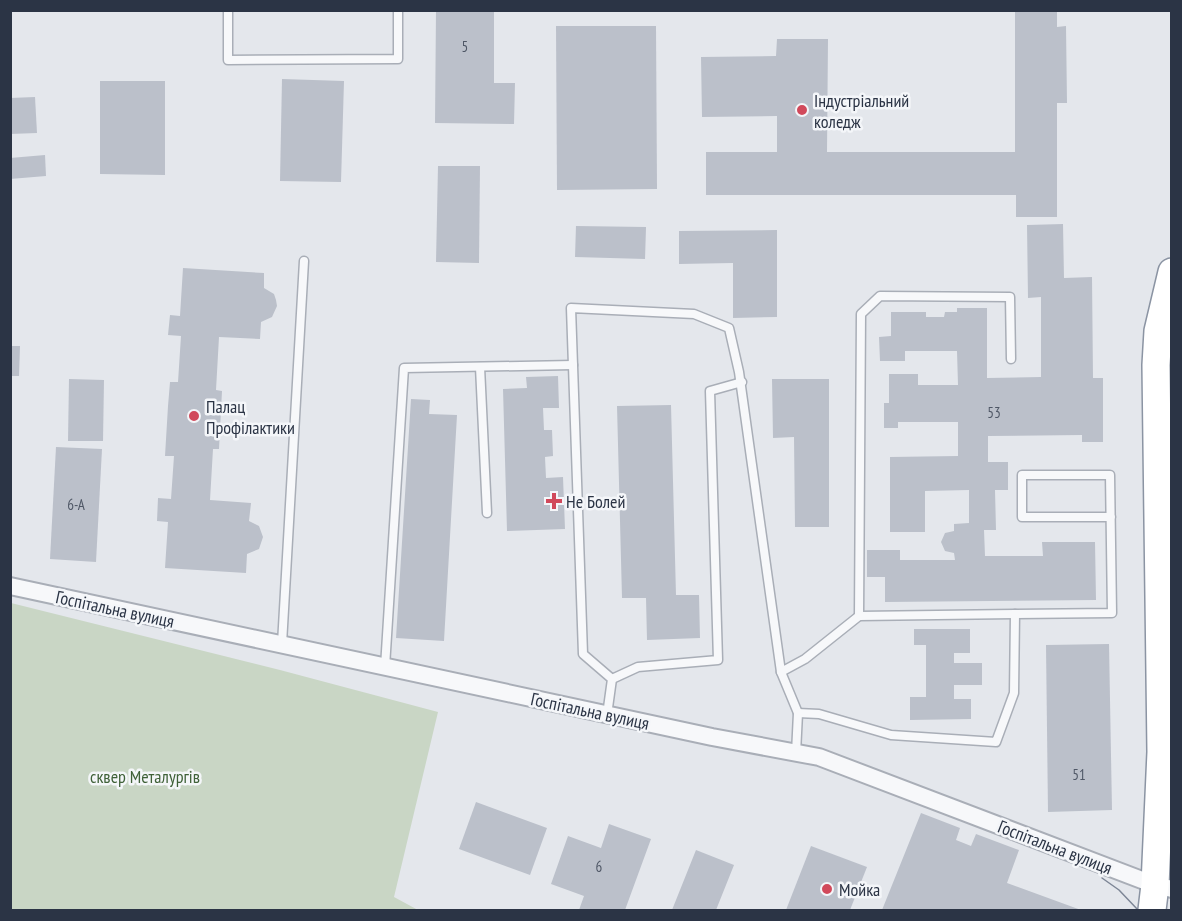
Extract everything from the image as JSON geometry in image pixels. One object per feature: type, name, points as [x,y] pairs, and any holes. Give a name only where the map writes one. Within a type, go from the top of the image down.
[{"type":"highway","points":[[1160,895],[1161,752],[1156,365],[1158,331],[1172,272]]},
{"type":"street","name":"Госпітальна вулиця","points":[[10,586],[608,715],[819,757],[1160,895]]},
{"type":"lane","points":[[228,10],[228,60],[240,60],[398,59],[398,10]]},
{"type":"lane","points":[[282,644],[304,261]]},
{"type":"lane","points":[[859,616],[861,314],[880,296],[1010,297],[1011,359]]},
{"type":"lane","points":[[612,679],[583,654],[571,308],[694,314],[729,328],[742,382],[781,672],[798,713],[796,753]]},
{"type":"lane","points":[[385,666],[405,368],[573,365]]},
{"type":"lane","points":[[480,367],[487,513]]},
{"type":"lane","points":[[612,679],[638,666],[718,660],[710,391],[742,382]]},
{"type":"lane","points":[[781,672],[804,659],[859,616],[1112,613],[1111,517],[1110,475],[1022,475],[1022,517],[1111,517]]},
{"type":"lane","points":[[798,713],[819,714],[891,735],[996,742],[1014,693],[1015,614]]},
{"type":"lane","points":[[608,715],[612,679]]},
{"type":"green space","name":"сквер Металургів","points":[[11,603],[438,712],[394,897],[418,910],[11,910]]},
{"type":"building","points":[[436,10],[494,10],[494,83],[515,83],[514,124],[435,123]]},
{"type":"building","name":"Індустріальний коледж","points":[[1015,10],[1057,10],[1057,27],[1066,26],[1067,103],[1057,103],[1057,217],[1016,217],[1016,195],[706,195],[706,152],[777,152],[777,116],[702,117],[701,57],[776,56],[777,39],[828,39],[827,152],[1015,152]]},
{"type":"building","points":[[556,26],[656,26],[657,189],[557,190]]},
{"type":"building","points":[[282,79],[344,81],[341,182],[280,181]]},
{"type":"building","points":[[100,81],[165,81],[165,175],[100,174]]},
{"type":"building","points":[[35,97],[37,133],[10,134],[10,98]]},
{"type":"building","points":[[45,155],[46,176],[10,179],[10,158]]},
{"type":"building","points":[[438,166],[480,166],[479,263],[436,262]]},
{"type":"building","points":[[1063,224],[1064,278],[1092,277],[1093,378],[1103,378],[1103,442],[1082,442],[1082,435],[988,436],[988,462],[1008,462],[1008,490],[995,490],[996,530],[984,530],[985,556],[1043,556],[1042,542],[1095,542],[1096,600],[885,602],[885,577],[867,577],[867,550],[900,550],[900,560],[955,560],[954,553],[945,551],[941,542],[945,533],[954,531],[954,524],[969,523],[969,490],[925,491],[925,532],[890,532],[890,457],[958,456],[958,422],[898,422],[898,428],[884,428],[884,403],[889,403],[889,374],[918,374],[918,385],[958,385],[957,351],[905,351],[905,361],[880,361],[879,337],[891,336],[891,312],[926,312],[926,317],[944,317],[945,312],[957,312],[957,308],[987,308],[987,378],[1041,377],[1041,297],[1028,298],[1027,225]]},
{"type":"building","points":[[576,226],[646,227],[645,259],[575,257]]},
{"type":"building","points":[[777,230],[777,317],[733,318],[733,263],[679,264],[679,231]]},
{"type":"building","name":"Палац Профілактики","points":[[183,268],[264,273],[264,288],[274,294],[276,300],[277,306],[272,317],[261,322],[260,339],[219,337],[216,390],[222,391],[219,449],[213,449],[210,500],[251,503],[249,521],[259,526],[263,537],[259,549],[247,554],[246,573],[165,568],[168,522],[157,521],[158,498],[171,499],[174,456],[165,456],[168,406],[170,382],[178,382],[181,336],[168,335],[170,315],[180,316]]},
{"type":"building","points":[[10,346],[20,346],[19,376],[10,376]]},
{"type":"building","points":[[558,376],[559,408],[543,408],[544,430],[552,430],[553,456],[545,457],[546,478],[563,477],[565,529],[507,531],[503,389],[527,388],[526,377]]},
{"type":"building","points":[[69,379],[104,380],[103,441],[68,441]]},
{"type":"building","points":[[772,379],[829,379],[829,527],[795,527],[794,437],[773,438]]},
{"type":"building","points":[[411,399],[430,400],[429,414],[457,415],[444,641],[396,638]]},
{"type":"building","points":[[671,405],[676,595],[699,595],[700,638],[647,640],[646,598],[622,598],[617,406]]},
{"type":"building","points":[[56,447],[102,449],[96,562],[50,559]]},
{"type":"building","points":[[914,629],[970,629],[970,653],[954,653],[954,663],[982,663],[982,685],[954,685],[954,699],[971,699],[971,719],[910,720],[910,697],[926,697],[926,645],[914,645]]},
{"type":"building","points":[[1109,644],[1112,810],[1048,812],[1046,645]]},
{"type":"building","points":[[476,802],[547,828],[530,875],[459,849]]},
{"type":"building","points":[[921,813],[960,828],[956,840],[971,846],[976,834],[1019,850],[1007,883],[1081,910],[882,910]]},
{"type":"building","points":[[609,824],[651,839],[625,910],[579,910],[584,896],[551,884],[568,836],[601,848]]},
{"type":"building","name":"Мойка","points":[[811,846],[867,867],[850,910],[786,910]]},
{"type":"building","points":[[696,850],[734,865],[716,910],[672,910]]},
{"type":"tram line","points":[[1102,878],[1119,890],[1138,910]]},
{"type":"place","name":"Індустріальний коледж","points":[[802,110]]},
{"type":"place","name":"Палац Профілактики","points":[[194,416]]},
{"type":"place","name":"Не Болей","points":[[554,501]]},
{"type":"place","name":"Мойка","points":[[827,889]]}]
